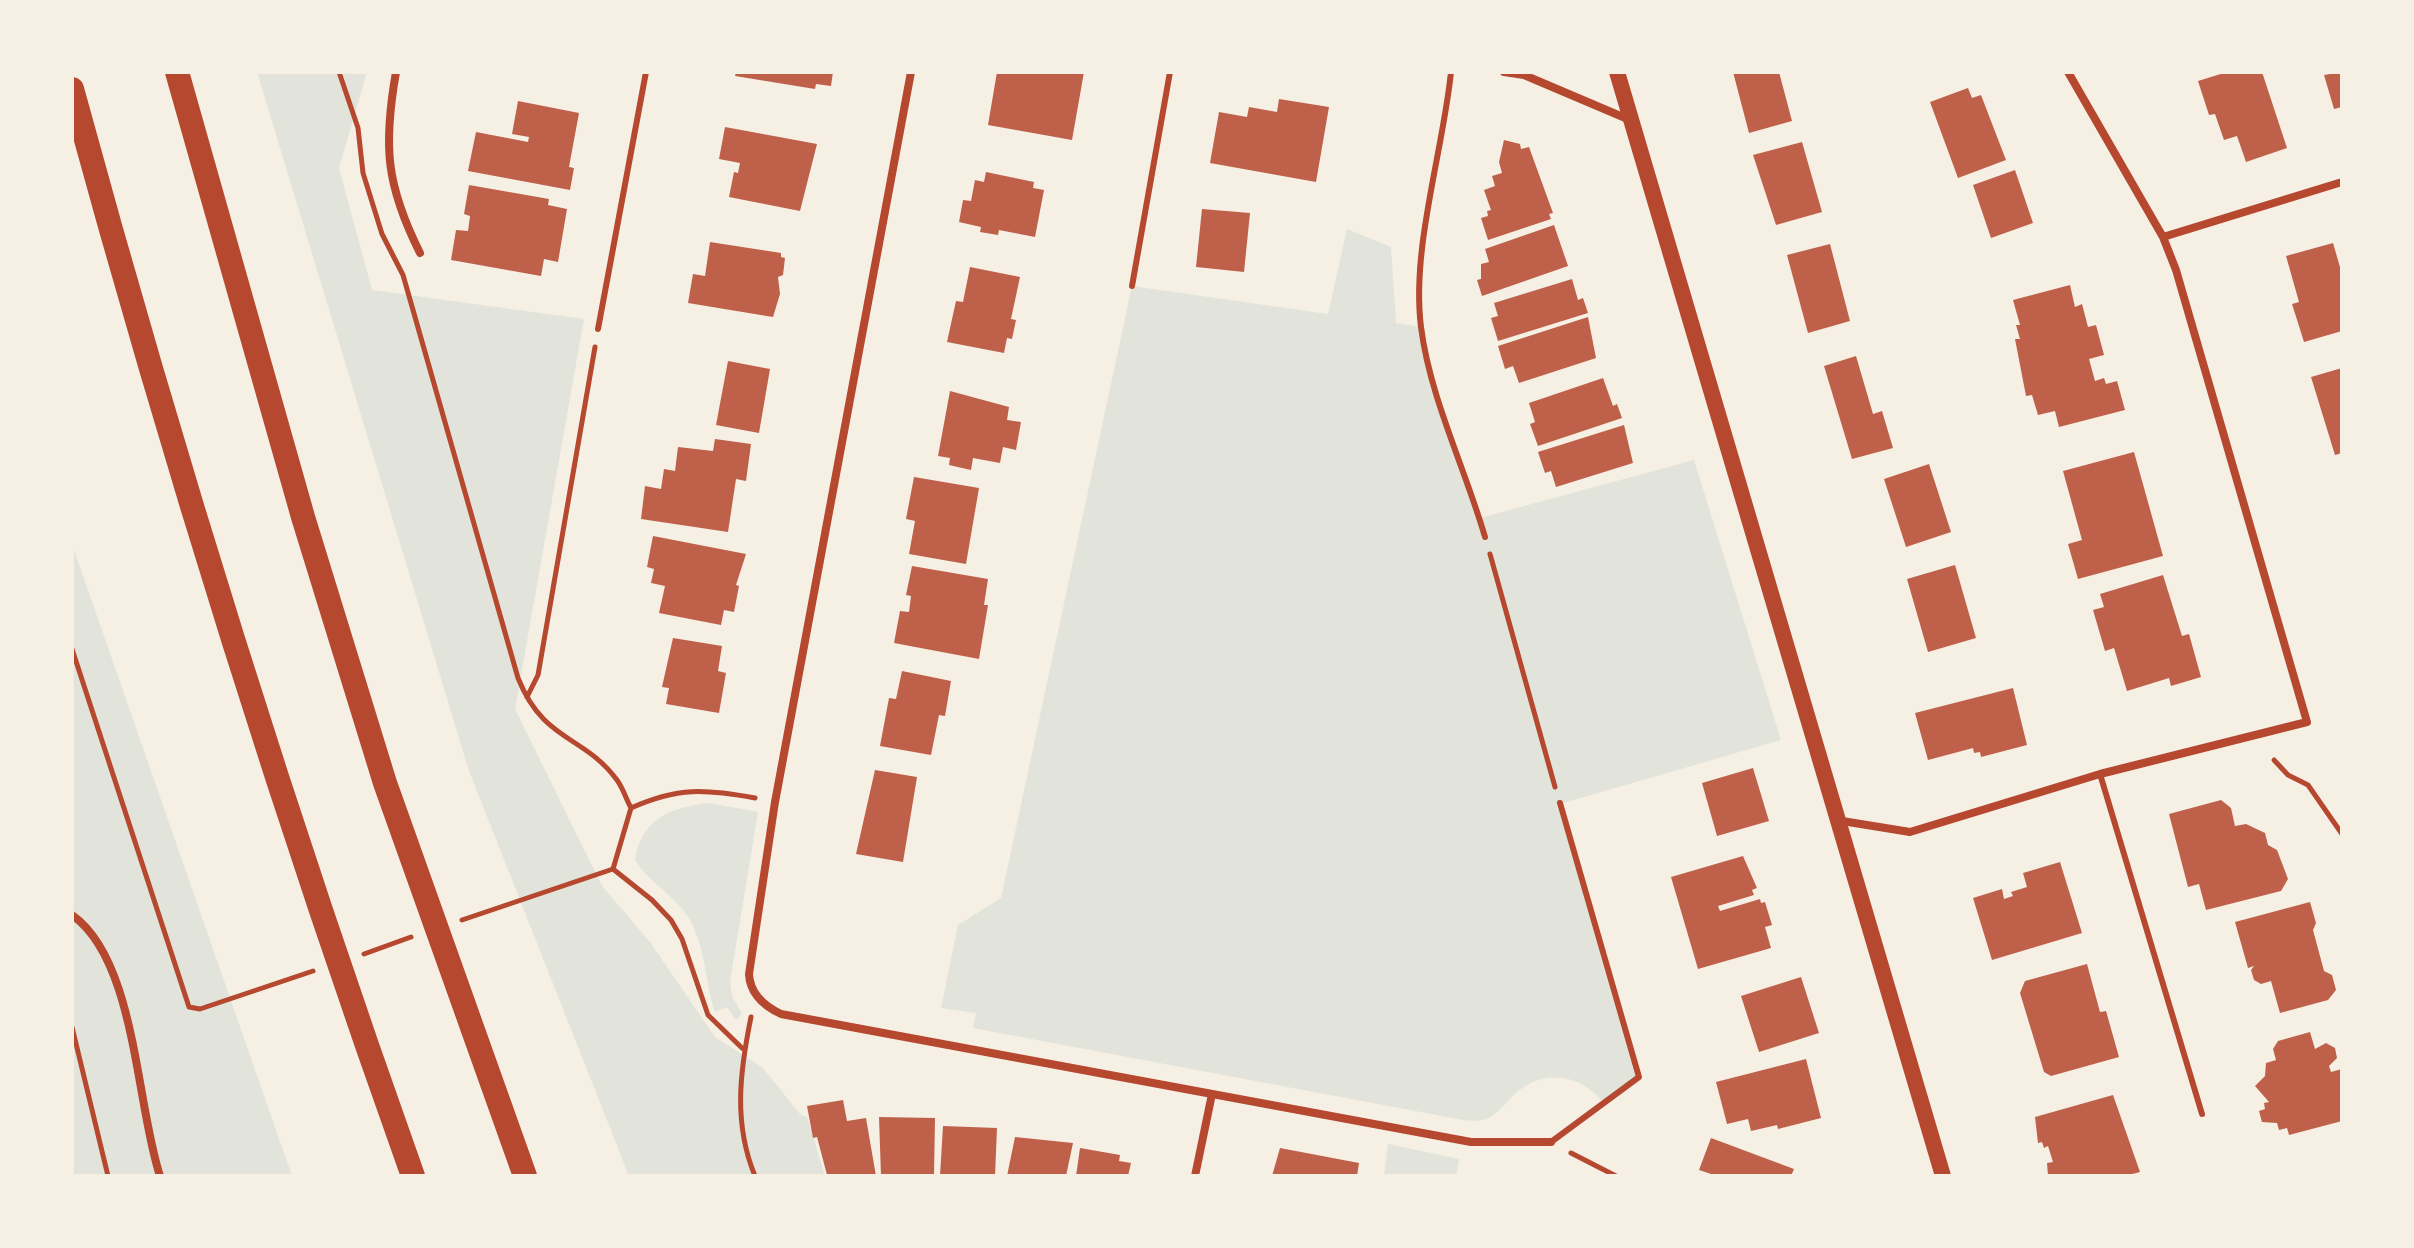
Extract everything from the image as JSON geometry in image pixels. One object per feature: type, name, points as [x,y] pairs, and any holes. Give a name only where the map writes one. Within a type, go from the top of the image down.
[{"type":"highway","points":[[177,72],[303,517],[385,783],[525,1176]]},
{"type":"highway","points":[[72,89],[217,595],[331,946],[413,1176]]},
{"type":"main road","points":[[1617,72],[1943,1176]]},
{"type":"street","points":[[396,72],[387,125],[387,161],[393,191],[420,253]]},
{"type":"street","points":[[911,72],[775,802],[749,974],[754,992],[763,1004],[781,1014],[1471,1142],[1551,1142]]},
{"type":"street","points":[[1504,72],[1526,73],[1632,122]]},
{"type":"street","points":[[1836,820],[1910,832],[2100,774],[2307,722],[2176,270],[2163,237],[2068,72]]},
{"type":"street","points":[[2163,237],[2342,182]]},
{"type":"street","points":[[72,915],[109,961],[123,1003],[160,1176]]},
{"type":"street","points":[[1195,1176],[1212,1094]]},
{"type":"lane","points":[[598,329],[646,72]]},
{"type":"lane","points":[[1132,286],[1170,72]]},
{"type":"lane","points":[[1451,72],[1422,259],[1421,327],[1429,366],[1485,537]]},
{"type":"lane","points":[[2100,774],[2202,1114]]},
{"type":"lane","points":[[1551,1142],[1639,1077],[1560,803]]},
{"type":"path","points":[[339,72],[358,128],[363,173],[382,234],[403,275],[526,698],[555,732],[593,758],[617,780],[631,808],[613,869]]},
{"type":"path","points":[[526,698],[538,675],[598,329]]},
{"type":"path","points":[[1485,537],[1560,803]]},
{"type":"path","points":[[72,649],[189,1007],[200,1009],[319,969]]},
{"type":"path","points":[[2274,760],[2288,775],[2308,785],[2342,834]]},
{"type":"path","points":[[631,808],[682,791],[715,790],[775,802]]},
{"type":"path","points":[[452,923],[613,869]]},
{"type":"path","points":[[613,869],[652,900],[671,920],[682,939],[708,1015],[742,1048]]},
{"type":"path","points":[[349,959],[423,933]]},
{"type":"path","points":[[751,1021],[742,1048],[739,1087],[747,1155],[755,1176]]},
{"type":"path","points":[[72,1027],[108,1176]]},
{"type":"path","points":[[1551,1142],[1616,1176]]},
{"type":"shaded area","points":[[257,72],[367,72],[339,168],[372,290],[584,319],[515,709],[602,886],[650,942],[715,1037],[763,1068],[800,1114],[807,1117],[825,1176],[629,1176],[469,771]]},
{"type":"shaded area","points":[[1347,229],[1391,247],[1396,323],[1421,327],[1429,366],[1480,518],[1694,460],[1781,740],[1560,804],[1639,1077],[1602,1101],[1584,1085],[1573,1080],[1550,1078],[1527,1085],[1488,1118],[1463,1120],[973,1028],[976,1013],[941,1008],[958,925],[1001,898],[1132,286],[1328,314]]},
{"type":"shaded area","points":[[72,544],[292,1176],[72,1176]]},
{"type":"shaded area","points":[[709,803],[758,812],[730,982],[732,996],[742,1014],[736,1020],[727,1007],[715,1012],[691,921],[635,860],[644,834],[660,818],[682,808]]},
{"type":"shaded area","points":[[1388,1144],[1459,1159],[1456,1176],[1384,1176]]},
{"type":"building","points":[[736,72],[833,72],[831,86],[816,84],[815,89],[735,76]]},
{"type":"building","points":[[997,72],[1084,72],[1072,140],[988,125]]},
{"type":"building","points":[[1733,72],[1779,72],[1792,121],[1749,133]]},
{"type":"building","points":[[2227,72],[2262,72],[2287,148],[2246,162],[2237,136],[2224,140],[2215,114],[2209,115],[2198,81]]},
{"type":"building","points":[[2342,72],[2342,107],[2334,109],[2324,75]]},
{"type":"building","points":[[1968,88],[1972,98],[1981,95],[2006,160],[1958,178],[1930,102]]},
{"type":"building","points":[[1279,99],[1329,107],[1316,182],[1210,163],[1219,112],[1247,117],[1249,107],[1277,112]]},
{"type":"building","points":[[518,101],[579,113],[569,167],[574,168],[570,190],[468,171],[476,132],[528,142],[529,137],[512,134]]},
{"type":"building","points":[[725,127],[817,144],[800,211],[729,197],[734,172],[738,173],[740,163],[719,159]]},
{"type":"building","points":[[1504,140],[1520,144],[1521,149],[1529,147],[1553,213],[1549,214],[1551,219],[1488,240],[1481,218],[1488,216],[1487,211],[1491,210],[1484,190],[1495,186],[1492,176],[1502,173],[1499,162]]},
{"type":"building","points":[[1802,142],[1822,212],[1776,225],[1753,155]]},
{"type":"building","points":[[2015,170],[2033,223],[1991,238],[1973,185]]},
{"type":"building","points":[[986,172],[1034,182],[1033,188],[1044,190],[1035,237],[999,230],[998,235],[980,232],[981,227],[959,222],[963,200],[971,201],[975,180],[984,182]]},
{"type":"building","points":[[469,185],[549,199],[548,205],[567,209],[558,262],[544,259],[541,276],[451,260],[456,230],[468,231],[470,216],[464,214]]},
{"type":"building","points":[[1202,209],[1250,213],[1244,272],[1196,267]]},
{"type":"building","points":[[1554,225],[1568,266],[1482,296],[1477,280],[1481,279],[1481,264],[1489,262],[1485,249]]},
{"type":"building","points":[[710,242],[781,253],[781,257],[785,258],[783,275],[778,277],[780,294],[773,317],[688,303],[693,274],[705,276]]},
{"type":"building","points":[[2333,243],[2342,274],[2342,331],[2304,342],[2292,304],[2299,302],[2286,256]]},
{"type":"building","points":[[1830,244],[1850,321],[1808,333],[1787,255]]},
{"type":"building","points":[[970,267],[1020,277],[1011,319],[1016,320],[1012,339],[1007,338],[1004,353],[947,342],[956,301],[963,302]]},
{"type":"building","points":[[1572,279],[1578,300],[1583,298],[1588,313],[1498,341],[1491,318],[1498,316],[1494,303]]},
{"type":"building","points":[[2070,285],[2075,307],[2082,304],[2088,327],[2096,325],[2104,355],[2089,359],[2095,381],[2104,378],[2106,384],[2117,381],[2125,410],[2059,427],[2055,411],[2038,415],[2032,395],[2026,396],[2015,339],[2020,339],[2016,325],[2020,325],[2013,300]]},
{"type":"building","points":[[1588,317],[1596,358],[1519,383],[1513,366],[1505,369],[1498,346]]},
{"type":"building","points":[[1856,356],[1873,414],[1882,411],[1893,448],[1852,459],[1824,366]]},
{"type":"building","points":[[728,361],[770,369],[759,433],[716,425]]},
{"type":"building","points":[[2342,368],[2342,453],[2335,455],[2311,377]]},
{"type":"building","points":[[1603,378],[1613,406],[1617,404],[1622,418],[1538,446],[1530,424],[1535,422],[1529,403]]},
{"type":"building","points":[[950,391],[1009,407],[1007,420],[1021,422],[1016,450],[1003,447],[1000,463],[973,458],[971,470],[949,465],[950,458],[938,456]]},
{"type":"building","points":[[1624,425],[1633,463],[1556,487],[1551,471],[1545,473],[1538,452]]},
{"type":"building","points":[[715,439],[751,444],[746,481],[736,479],[728,532],[641,519],[645,486],[661,489],[664,469],[675,471],[678,447],[713,451]]},
{"type":"building","points":[[2134,452],[2163,556],[2078,579],[2068,544],[2082,540],[2063,471]]},
{"type":"building","points":[[1929,464],[1951,532],[1906,547],[1884,479]]},
{"type":"building","points":[[914,477],[979,488],[966,564],[909,554],[915,521],[906,519]]},
{"type":"building","points":[[653,536],[746,554],[736,585],[739,586],[734,612],[724,610],[721,625],[659,613],[665,586],[651,583],[654,569],[647,567]]},
{"type":"building","points":[[1955,565],[1976,638],[1928,652],[1907,579]]},
{"type":"building","points":[[912,566],[988,579],[984,605],[988,605],[979,659],[894,643],[900,611],[909,612],[911,596],[906,595]]},
{"type":"building","points":[[2163,575],[2182,636],[2189,634],[2201,677],[2171,686],[2169,678],[2127,691],[2114,648],[2105,651],[2093,610],[2104,607],[2100,594]]},
{"type":"building","points":[[673,638],[722,646],[718,671],[726,673],[719,713],[666,704],[669,688],[662,687]]},
{"type":"building","points":[[902,671],[951,681],[945,716],[939,715],[931,755],[880,746],[889,698],[896,699]]},
{"type":"building","points":[[2013,688],[2027,745],[1981,757],[1980,752],[1974,753],[1973,748],[1928,760],[1915,713]]},
{"type":"building","points":[[1753,768],[1769,821],[1717,836],[1702,783]]},
{"type":"building","points":[[875,770],[917,777],[903,862],[856,854]]},
{"type":"building","points":[[2221,800],[2231,808],[2235,826],[2246,824],[2265,833],[2268,845],[2277,850],[2288,879],[2281,891],[2206,910],[2199,884],[2188,887],[2169,814]]},
{"type":"building","points":[[1743,856],[1757,888],[1752,890],[1754,895],[1718,906],[1720,911],[1760,899],[1761,903],[1765,902],[1772,925],[1765,927],[1771,948],[1698,969],[1671,877]]},
{"type":"building","points":[[2060,862],[2082,933],[1992,960],[1973,898],[2002,889],[2004,899],[2013,896],[2011,892],[2027,887],[2023,873]]},
{"type":"building","points":[[2310,902],[2316,923],[2313,930],[2324,971],[2332,975],[2336,990],[2328,1000],[2280,1013],[2271,981],[2261,984],[2254,980],[2251,970],[2254,966],[2248,968],[2235,922]]},
{"type":"building","points":[[2087,964],[2100,1012],[2106,1011],[2119,1057],[2051,1076],[2044,1072],[2020,993],[2025,981]]},
{"type":"building","points":[[1801,977],[1819,1033],[1759,1052],[1741,996]]},
{"type":"building","points":[[2310,1032],[2315,1049],[2326,1043],[2335,1048],[2337,1058],[2329,1066],[2331,1072],[2342,1069],[2342,1121],[2289,1135],[2287,1128],[2279,1130],[2277,1123],[2262,1122],[2259,1111],[2265,1109],[2264,1103],[2269,1102],[2255,1086],[2265,1076],[2266,1063],[2276,1060],[2273,1049],[2278,1041]]},
{"type":"building","points":[[1806,1059],[1821,1118],[1778,1129],[1777,1125],[1751,1131],[1748,1119],[1727,1124],[1716,1082]]},
{"type":"building","points":[[2113,1095],[2140,1172],[2125,1176],[2048,1176],[2047,1163],[2053,1162],[2048,1146],[2044,1148],[2042,1142],[2038,1143],[2035,1117]]},
{"type":"building","points":[[843,1100],[847,1121],[866,1118],[876,1176],[827,1175],[817,1137],[813,1138],[807,1106]]},
{"type":"building","points":[[879,1117],[935,1118],[934,1176],[881,1176]]},
{"type":"building","points":[[943,1126],[997,1128],[995,1176],[940,1176]]},
{"type":"building","points":[[1015,1137],[1073,1143],[1066,1176],[1007,1176]]},
{"type":"building","points":[[1711,1138],[1794,1169],[1791,1176],[1717,1176],[1699,1170]]},
{"type":"building","points":[[1080,1148],[1120,1155],[1119,1161],[1131,1163],[1128,1176],[1076,1176]]},
{"type":"building","points":[[1280,1148],[1359,1163],[1357,1176],[1272,1176]]}]
